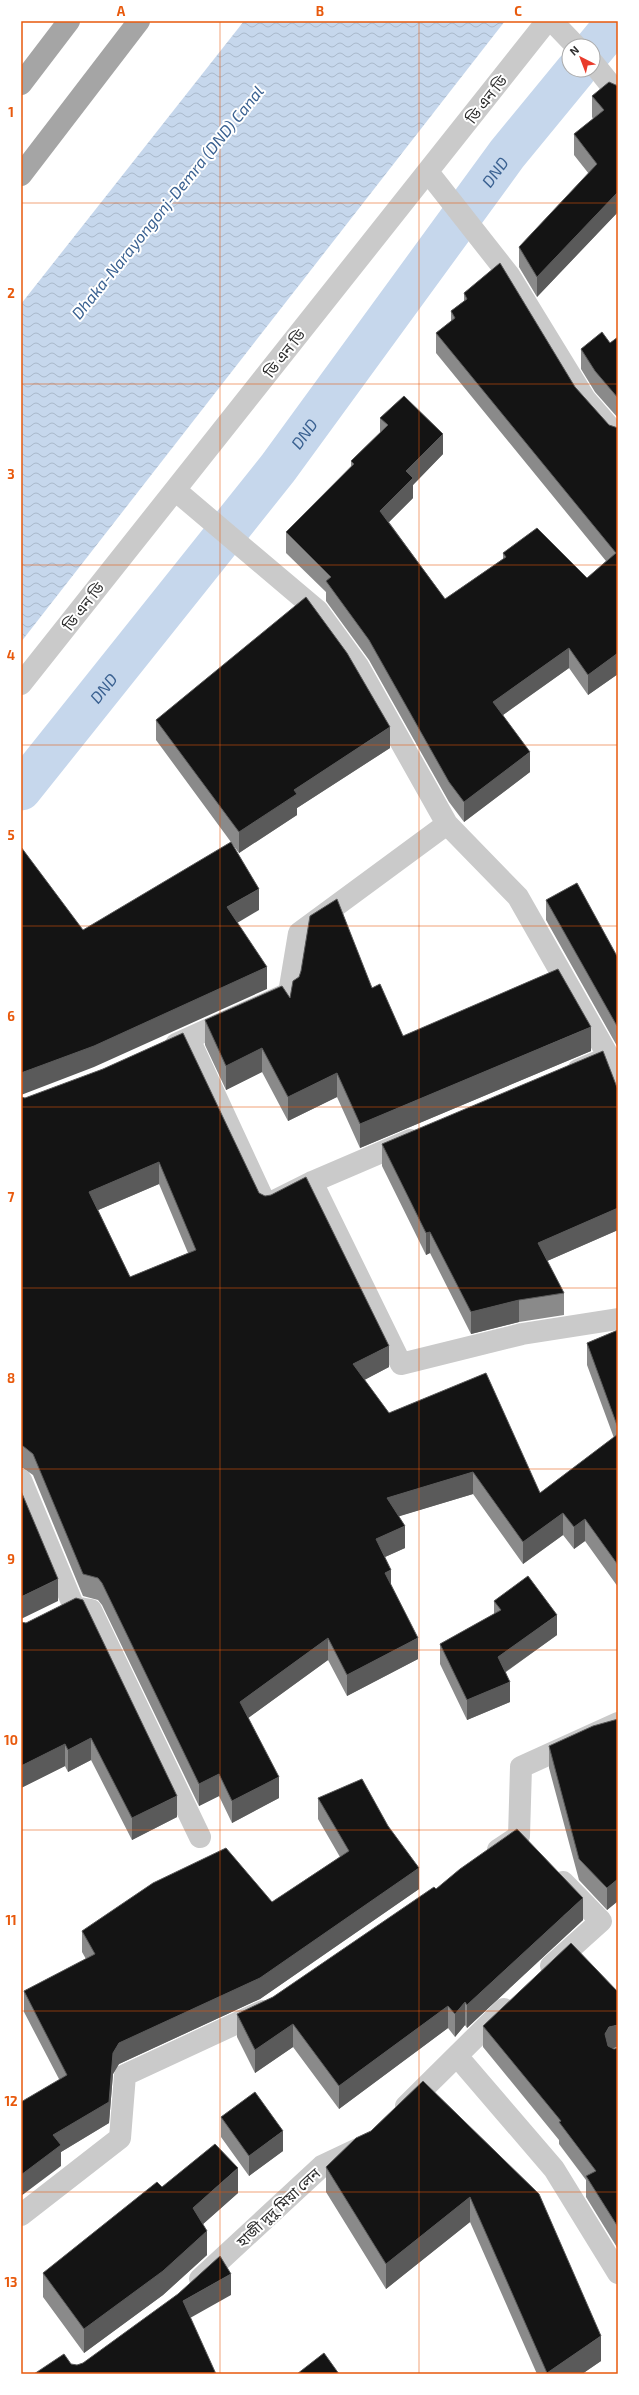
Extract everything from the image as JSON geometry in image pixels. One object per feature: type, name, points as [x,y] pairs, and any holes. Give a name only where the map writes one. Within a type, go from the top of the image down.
[{"type":"main road","points":[[21,84],[69,21]]},
{"type":"main road","points":[[21,175],[139,21]]},
{"type":"street","name":"ডি এন ডি","points":[[21,684],[547,21]]},
{"type":"street","points":[[552,21],[568,38]]},
{"type":"street","points":[[601,73],[618,94]]},
{"type":"street","points":[[428,172],[509,275],[585,399],[618,437]]},
{"type":"street","points":[[175,490],[318,610],[358,666],[447,824],[518,896],[614,1066],[558,1078]]},
{"type":"street","points":[[161,1051],[289,993],[299,933],[447,824]]},
{"type":"street","points":[[188,1039],[266,1205],[312,1182],[428,1132]]},
{"type":"street","points":[[312,1182],[401,1364],[522,1334],[618,1319]]},
{"type":"street","points":[[21,1480],[66,1611],[91,1610],[200,1837]]},
{"type":"street","points":[[535,1853],[519,1836],[521,1767],[618,1723]]},
{"type":"street","points":[[480,1863],[519,1836]]},
{"type":"street","points":[[537,1979],[601,1921],[552,1870]]},
{"type":"street","points":[[390,2120],[520,1995]]},
{"type":"street","points":[[21,2215],[120,2138],[125,2075],[266,2010],[279,2001]]},
{"type":"street","points":[[457,2056],[554,2169],[618,2273]]},
{"type":"street","name":"হাজী দুদু মিয়া লেন","points":[[183,2294],[322,2166],[362,2146],[374,2136]]},
{"type":"water","name":"Dhaka-Narayongonj-Demra (DND) Canal","points":[[244,21],[505,21],[21,642],[21,304]]},
{"type":"building","points":[[609,82],[618,86],[618,194],[617,193],[537,277],[519,247],[597,164],[574,134],[604,110],[592,96]]},
{"type":"building","points":[[500,263],[575,387],[609,425],[618,428],[618,653],[588,675],[569,648],[493,702],[530,752],[464,802],[449,782],[369,640],[326,581],[331,577],[286,532],[354,464],[351,461],[388,425],[380,418],[404,396],[443,434],[406,471],[413,478],[380,511],[445,599],[506,557],[503,553],[537,528],[587,578],[616,553],[436,333],[455,318],[451,311],[467,299],[464,293]]},
{"type":"building","points":[[602,332],[610,343],[618,337],[618,398],[595,371],[581,349]]},
{"type":"building","points":[[306,597],[347,653],[390,727],[294,790],[297,794],[239,832],[156,720]]},
{"type":"building","points":[[231,842],[259,889],[227,907],[267,967],[94,1046],[21,1073],[21,847],[83,930]]},
{"type":"building","points":[[577,883],[618,958],[618,1026],[546,900]]},
{"type":"building","points":[[337,899],[372,988],[380,984],[403,1036],[558,969],[591,1027],[360,1124],[337,1073],[288,1097],[262,1048],[226,1066],[205,1020],[282,986],[290,998],[293,981],[299,977],[301,971],[310,916]]},
{"type":"building","points":[[183,1033],[259,1193],[265,1196],[271,1195],[306,1177],[389,1346],[353,1364],[389,1413],[486,1373],[540,1493],[618,1434],[618,1565],[585,1519],[574,1527],[563,1513],[523,1542],[473,1472],[387,1498],[405,1526],[376,1539],[391,1570],[385,1573],[418,1638],[347,1675],[328,1638],[240,1702],[279,1777],[232,1801],[219,1774],[199,1784],[102,1583],[98,1578],[83,1574],[33,1454],[23,1446],[21,1447],[21,1097],[25,1098],[103,1069]],"holes":[[[159,1162],[196,1250],[130,1277],[89,1192]]]},
{"type":"building","points":[[603,1051],[618,1090],[618,1208],[538,1243],[564,1293],[519,1300],[471,1312],[430,1232],[426,1233],[382,1144]]},
{"type":"building","points":[[618,1330],[618,1428],[587,1343]]},
{"type":"building","points":[[21,1491],[58,1579],[21,1597]]},
{"type":"building","points":[[528,1576],[557,1615],[498,1657],[510,1682],[467,1700],[440,1644],[501,1610],[494,1601]]},
{"type":"building","points":[[76,1598],[83,1600],[177,1796],[132,1818],[91,1738],[68,1750],[65,1744],[21,1766],[21,1622],[26,1623]]},
{"type":"building","points":[[618,1719],[618,1879],[607,1888],[579,1859],[549,1746],[593,1726]]},
{"type":"building","points":[[362,1779],[388,1826],[419,1868],[260,1978],[119,2043],[113,2053],[109,2102],[53,2135],[61,2145],[21,2175],[21,2102],[67,2075],[24,1991],[95,1954],[82,1931],[153,1883],[226,1848],[272,1902],[349,1851],[318,1798]]},
{"type":"building","points":[[517,1829],[583,1898],[467,2005],[465,2002],[455,2014],[448,2006],[339,2086],[293,2024],[255,2050],[237,2014],[273,1997],[434,1887],[436,1889],[460,1869]]},
{"type":"building","points":[[571,1943],[618,1992],[618,2025],[609,2027],[605,2034],[608,2046],[614,2049],[618,2048],[618,2227],[586,2176],[596,2171],[559,2122],[561,2121],[483,2026]]},
{"type":"building","points":[[423,2081],[539,2194],[601,2336],[547,2373],[470,2197],[386,2264],[326,2167],[356,2138],[371,2131]]},
{"type":"building","points":[[255,2092],[283,2131],[249,2156],[221,2117]]},
{"type":"building","points":[[215,2144],[238,2168],[193,2208],[207,2231],[163,2271],[84,2329],[43,2273],[157,2182],[162,2187]]},
{"type":"building","points":[[220,2256],[231,2274],[183,2301],[216,2374],[34,2374],[64,2354],[71,2364],[77,2365],[83,2363],[178,2294]]},
{"type":"building","points":[[324,2353],[339,2374],[297,2374]]},
{"type":"waterway","name":"DND","points":[[601,40],[617,21]]},
{"type":"waterway","name":"DND","points":[[21,790],[278,468],[507,154],[569,78]]}]
